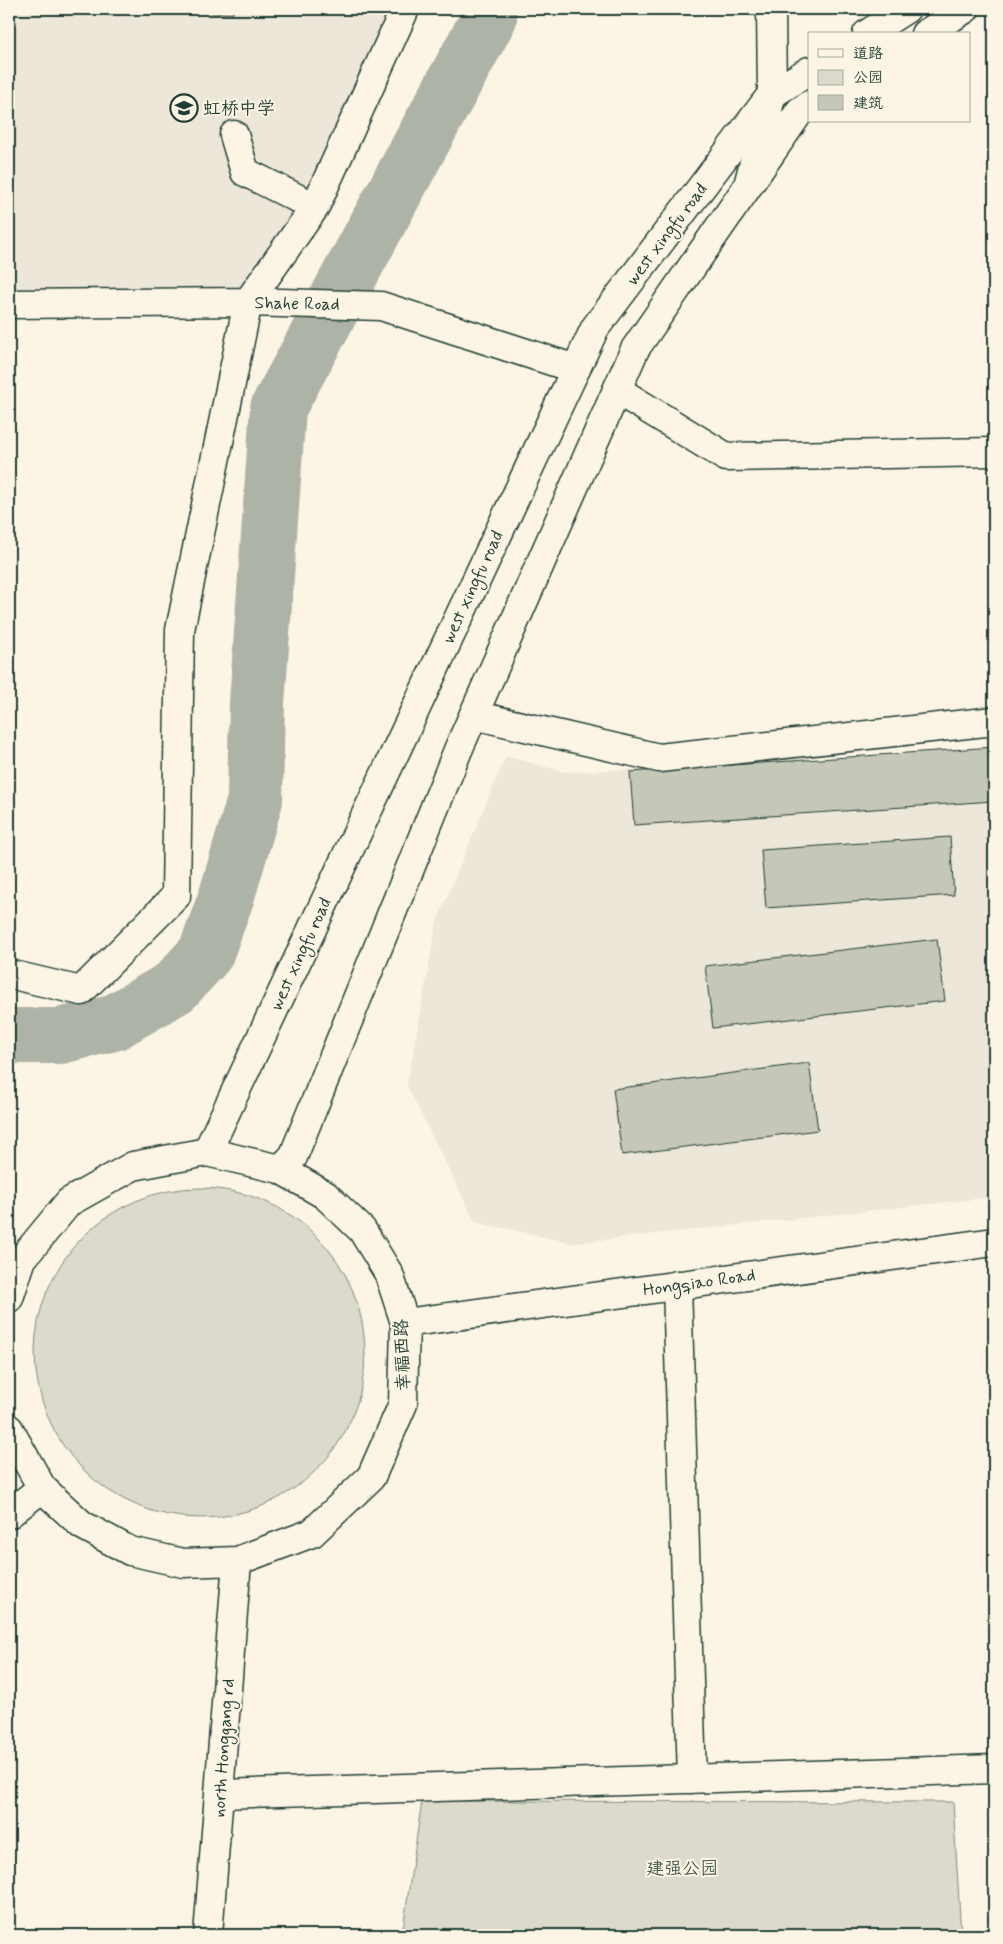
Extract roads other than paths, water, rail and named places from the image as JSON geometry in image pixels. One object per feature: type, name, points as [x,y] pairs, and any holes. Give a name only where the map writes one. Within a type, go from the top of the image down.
[{"type":"main road","points":[[9,974],[81,992],[176,896],[180,630],[248,302],[315,207],[405,9]]},
{"type":"main road","points":[[746,188],[772,94],[771,9]]},
{"type":"main road","points":[[870,32],[906,9]]},
{"type":"main road","points":[[928,32],[965,9]]},
{"type":"main road","name":"west xingfu road","points":[[207,1152],[595,328],[772,94],[808,72]]},
{"type":"main road","points":[[280,1169],[293,1157],[474,715],[635,349],[800,111],[808,106]]},
{"type":"main road","points":[[234,135],[245,172],[315,207]]},
{"type":"main road","name":"Shahe Road","points":[[9,304],[248,302],[381,306],[576,369]]},
{"type":"main road","points":[[617,390],[726,457],[994,452]]},
{"type":"main road","points":[[474,715],[659,758],[994,721]]},
{"type":"main road","name":"幸福西路","points":[[9,1298],[22,1259],[69,1202],[133,1166],[207,1152],[280,1169],[325,1195],[362,1230],[389,1274],[405,1323],[404,1404],[371,1477],[312,1533],[237,1561],[183,1563],[130,1551],[82,1525],[42,1488],[9,1429]]},
{"type":"main road","name":"Hongqiao Road","points":[[405,1323],[994,1242]]},
{"type":"main road","points":[[677,1285],[692,1779]]},
{"type":"main road","points":[[9,1514],[42,1488]]},
{"type":"main road","name":"north Honggang rd","points":[[208,1935],[237,1561]]},
{"type":"main road","points":[[220,1794],[994,1769]]},
{"type":"waterway","points":[[9,1036],[60,1036],[113,1023],[175,987],[206,953],[227,895],[255,800],[257,703],[278,408],[489,18],[489,9]]},
{"type":"place","name":"虹桥中学","points":[[184,108]]},
{"type":"park label","name":"建强公园","points":[[682,1868]]}]
